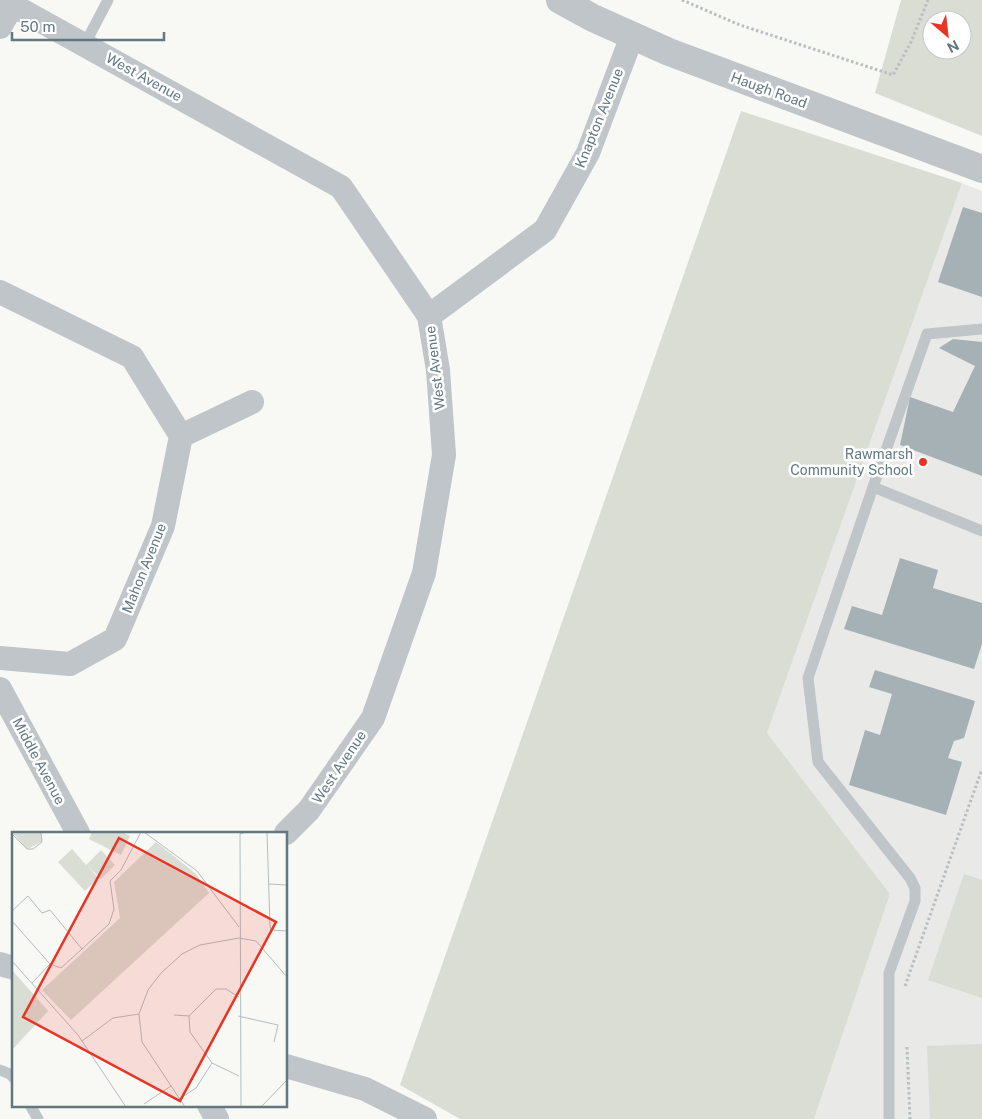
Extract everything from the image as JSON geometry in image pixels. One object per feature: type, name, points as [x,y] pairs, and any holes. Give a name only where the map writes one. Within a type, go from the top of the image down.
[{"type":"street","name":"Haugh Road","points":[[560,0],[668,52],[982,169]]},
{"type":"street","name":"West Avenue","points":[[8,2],[341,187],[429,316],[438,370],[444,455],[424,573],[373,718],[309,810],[287,832]]},
{"type":"street","points":[[0,27],[8,2]]},
{"type":"street","name":"Knapton Avenue","points":[[429,316],[545,230],[588,153],[632,36]]},
{"type":"street","points":[[0,292],[132,357],[181,436],[252,402]]},
{"type":"street","name":"Mahon Avenue","points":[[0,658],[70,664],[116,639],[163,526],[181,436]]},
{"type":"street","name":"Middle Avenue","points":[[0,689],[77,832]]},
{"type":"street","points":[[288,1067],[365,1089],[425,1119]]},
{"type":"street","points":[[210,1106],[217,1119]]},
{"type":"street","points":[[222,1106],[222,1119]]},
{"type":"lane","points":[[85,44],[108,0]]},
{"type":"lane","points":[[889,1119],[889,973],[915,901],[915,888],[910,878],[818,762],[808,678],[927,334],[982,329]]},
{"type":"lane","points":[[873,488],[982,531]]},
{"type":"lane","points":[[0,1070],[12,1076]]},
{"type":"lane","points":[[31,1106],[38,1119]]},
{"type":"path","points":[[682,0],[740,24],[893,75],[911,42],[928,0]]},
{"type":"path","points":[[904,991],[982,769]]},
{"type":"path","points":[[906,1040],[910,1119]]},
{"type":"shaded area","points":[[901,0],[982,0],[982,136],[875,93]]},
{"type":"shaded area","points":[[741,111],[962,183],[767,733],[890,894],[814,1119],[460,1119],[400,1085]]},
{"type":"shaded area","name":"Rawmarsh Community School","points":[[962,183],[982,191],[982,1119],[814,1119],[890,894],[767,733]]},
{"type":"shaded area","points":[[964,874],[982,880],[982,998],[928,980]]},
{"type":"shaded area","points":[[982,1044],[982,1119],[930,1119],[927,1046]]},
{"type":"building","points":[[963,207],[982,213],[982,297],[938,282]]},
{"type":"building","points":[[953,339],[982,342],[982,476],[900,445],[910,397],[953,412],[975,366],[939,348]]},
{"type":"building","points":[[900,558],[938,570],[933,588],[982,603],[982,644],[974,669],[844,629],[852,606],[882,615]]},
{"type":"building","points":[[875,670],[975,701],[964,738],[954,741],[948,758],[962,762],[946,815],[849,785],[865,730],[880,735],[892,694],[869,687]]},
{"type":"place","name":"Rawmarsh Community School","points":[[923,462]]}]
